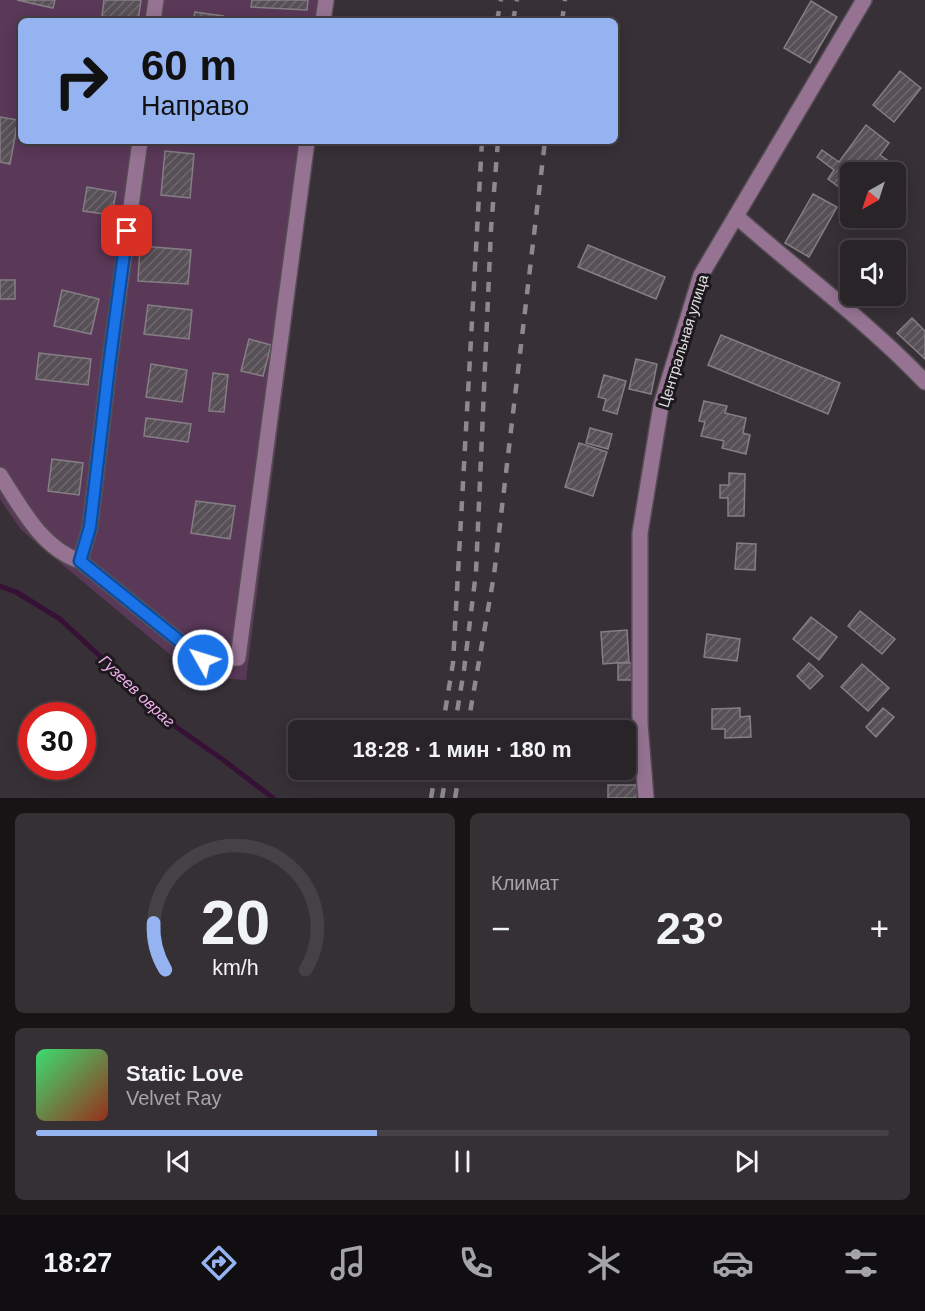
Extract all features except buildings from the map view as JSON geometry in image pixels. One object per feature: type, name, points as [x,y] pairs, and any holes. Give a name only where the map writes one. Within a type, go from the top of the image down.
[{"type":"street","points":[[153,18],[156,0]]},
{"type":"street","points":[[323,18],[326,0]]},
{"type":"street","name":"Центральная улица","points":[[646,798],[640,724],[640,533],[661,405],[701,275],[864,0]]},
{"type":"street","points":[[80,561],[90,527],[109,366],[140,144]]},
{"type":"street","points":[[0,475],[34,528],[68,557],[80,561],[203,660],[238,658],[307,144]]},
{"type":"street","points":[[736,216],[780,255],[843,304],[925,382]]},
{"type":"shaded area","points":[[0,0],[333,0],[330,18],[18,18],[18,144],[315,144],[246,680],[197,677],[21,530],[0,499]]},
{"type":"waterway","name":"Гузеев овраг","points":[[0,586],[16,592],[60,619],[176,727],[273,798]]},
{"type":"railway","points":[[498,18],[501,0]]},
{"type":"railway","points":[[514,18],[517,0]]},
{"type":"railway","points":[[562,18],[565,0]]},
{"type":"railway","points":[[444,720],[453,663],[482,144]]},
{"type":"railway","points":[[456,720],[476,572],[491,229],[498,144]]},
{"type":"railway","points":[[469,720],[494,575],[545,144]]},
{"type":"railway","points":[[431,798],[434,780]]},
{"type":"railway","points":[[442,798],[445,780]]},
{"type":"railway","points":[[455,798],[458,780]]},
{"type":"route","points":[[127,231],[90,527],[80,561],[203,660]]}]
